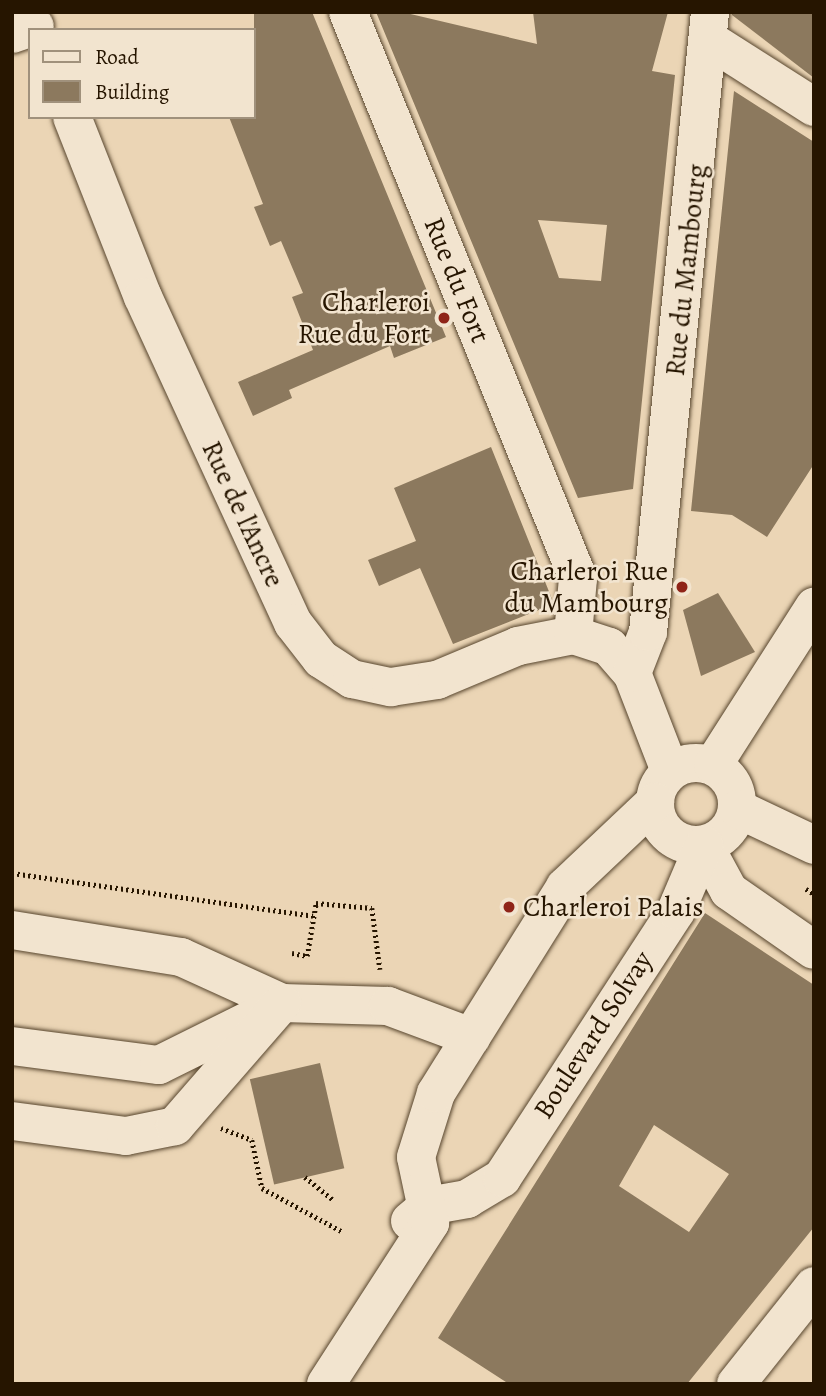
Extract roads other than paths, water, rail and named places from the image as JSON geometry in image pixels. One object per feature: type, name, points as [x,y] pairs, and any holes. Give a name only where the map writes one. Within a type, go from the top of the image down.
[{"type":"street","name":"Rue du Fort","points":[[348,12],[578,578],[573,635]]},
{"type":"street","points":[[710,26],[814,107]]},
{"type":"street","name":"Rue du Mambourg","points":[[632,673],[648,632],[710,26]]},
{"type":"street","name":"Rue de l'Ancre","points":[[73,119],[143,297],[287,611],[321,659],[352,679],[391,687],[437,680],[518,646],[573,635]]},
{"type":"street","points":[[713,765],[814,607]]},
{"type":"street","points":[[326,1384],[430,1223],[416,1157],[436,1093],[565,887],[662,787],[687,763],[713,765],[733,782],[738,809],[726,833],[704,845],[692,847],[672,837],[657,817],[662,787],[632,673],[609,647],[573,635]]},
{"type":"street","points":[[738,809],[814,845]]},
{"type":"street","points":[[704,845],[729,891],[814,950]]},
{"type":"street","name":"Boulevard Solvay","points":[[428,1206],[467,1199],[502,1178],[676,911],[704,845]]},
{"type":"street","points":[[12,930],[181,957],[282,1003],[388,1006],[471,1037]]},
{"type":"street","points":[[12,1046],[159,1065],[282,1003]]},
{"type":"street","points":[[12,1121],[126,1136],[166,1130],[187,1115],[282,1003]]},
{"type":"street","points":[[304,1384],[411,1219],[428,1206]]},
{"type":"street","points":[[736,1384],[814,1286]]},
{"type":"place","name":"Charleroi Rue du Fort","points":[[444,318]]},
{"type":"place","name":"Charleroi Rue du Mambourg","points":[[682,587]]},
{"type":"place","name":"Charleroi Palais","points":[[509,907]]}]
